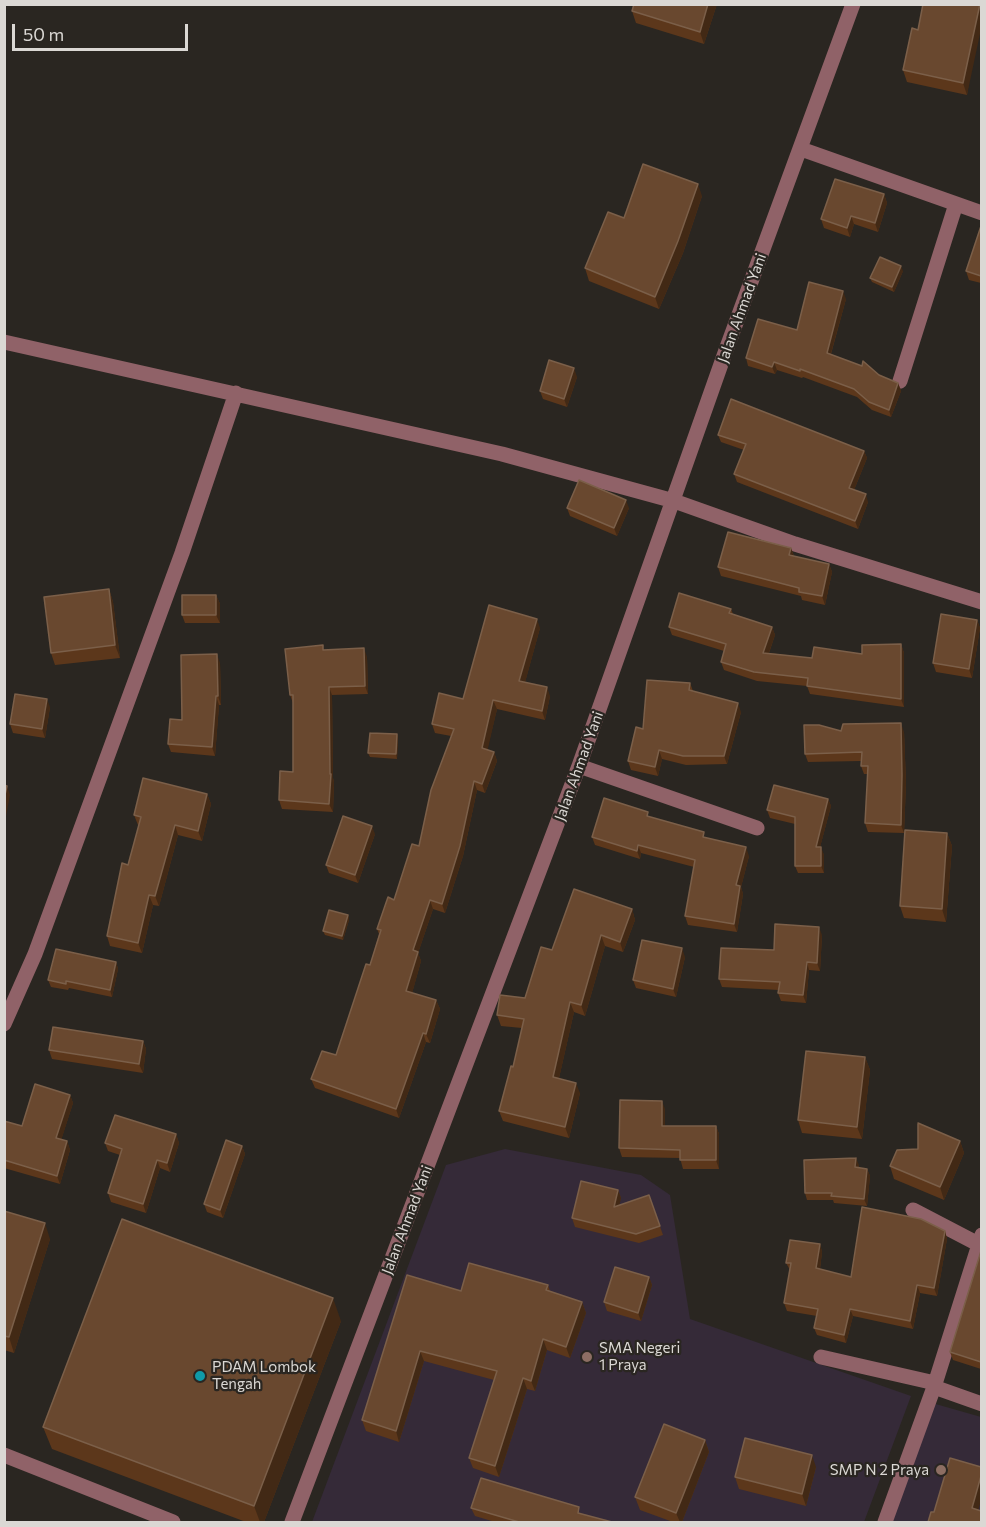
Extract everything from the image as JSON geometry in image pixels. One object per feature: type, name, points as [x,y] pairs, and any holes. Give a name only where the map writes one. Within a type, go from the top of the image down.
[{"type":"street","name":"Jalan Ahmad Yani","points":[[292,1522],[337,1386],[579,766],[726,350],[853,4]]},
{"type":"street","points":[[801,149],[981,213]]},
{"type":"street","points":[[900,381],[956,204]]},
{"type":"street","points":[[4,342],[502,454],[674,501],[795,544],[981,602]]},
{"type":"street","points":[[4,1024],[43,932],[182,552],[236,393]]},
{"type":"street","points":[[579,766],[757,828]]},
{"type":"street","points":[[885,1522],[934,1385],[980,1242],[913,1210]]},
{"type":"street","points":[[821,1357],[934,1385],[981,1404]]},
{"type":"street","points":[[4,1455],[173,1522]]},
{"type":"shaded area","name":"SMA Negeri 1 Praya","points":[[505,1149],[641,1175],[670,1195],[690,1319],[911,1396],[864,1522],[312,1522],[446,1165]]},
{"type":"shaded area","name":"SMP N 2 Praya","points":[[925,1401],[981,1417],[981,1522],[882,1522]]},
{"type":"building","points":[[634,4],[708,4],[700,32],[632,11]]},
{"type":"building","points":[[923,4],[980,4],[963,83],[903,70],[912,28],[918,30]]},
{"type":"building","points":[[643,164],[698,184],[655,297],[585,268],[608,212],[624,218]]},
{"type":"building","points":[[835,179],[884,194],[875,223],[851,216],[847,228],[821,219]]},
{"type":"building","points":[[981,226],[981,276],[966,271]]},
{"type":"building","points":[[880,257],[901,266],[892,287],[870,278]]},
{"type":"building","points":[[809,282],[843,291],[827,353],[862,366],[863,361],[879,375],[898,383],[889,410],[869,402],[854,389],[800,369],[800,371],[774,362],[772,367],[746,358],[758,319],[797,330]]},
{"type":"building","points":[[549,360],[574,368],[564,399],[540,391]]},
{"type":"building","points":[[731,399],[864,451],[849,488],[866,494],[855,521],[734,474],[746,444],[718,435]]},
{"type":"building","points":[[579,480],[626,500],[614,528],[567,508]]},
{"type":"building","points":[[728,532],[791,548],[789,555],[829,564],[822,596],[799,592],[799,588],[718,567]]},
{"type":"building","points":[[109,589],[115,645],[51,653],[44,597]]},
{"type":"building","points":[[679,593],[731,609],[729,613],[772,627],[763,653],[812,658],[814,647],[862,654],[862,645],[901,644],[901,699],[807,686],[808,678],[754,672],[721,662],[726,644],[669,627]]},
{"type":"building","points":[[182,595],[216,595],[216,615],[182,615]]},
{"type":"building","points":[[489,605],[537,619],[519,681],[547,687],[542,711],[493,700],[482,748],[494,752],[482,784],[474,781],[460,846],[442,904],[430,900],[413,950],[418,952],[406,991],[436,1000],[426,1034],[423,1033],[396,1109],[311,1079],[322,1051],[336,1055],[366,964],[370,965],[381,930],[377,929],[388,897],[394,900],[412,844],[419,846],[431,790],[454,729],[432,724],[439,693],[463,699]]},
{"type":"building","points":[[941,614],[977,620],[969,669],[933,663]]},
{"type":"building","points":[[323,645],[323,650],[364,648],[365,686],[329,687],[331,774],[329,804],[279,800],[280,771],[293,772],[293,695],[290,695],[285,649]]},
{"type":"building","points":[[217,654],[218,696],[216,696],[212,747],[168,744],[170,719],[182,720],[181,655]]},
{"type":"building","points":[[647,680],[690,683],[689,690],[738,703],[724,756],[683,756],[659,750],[655,767],[628,761],[636,727],[643,729]]},
{"type":"building","points":[[15,694],[47,699],[42,729],[10,724]]},
{"type":"building","points":[[901,723],[901,825],[865,823],[868,766],[861,766],[862,752],[805,754],[804,725],[819,725],[841,731],[843,724]]},
{"type":"building","points":[[370,733],[397,734],[396,754],[368,753]]},
{"type":"building","points":[[143,778],[207,794],[198,831],[175,825],[155,896],[149,895],[138,943],[107,936],[122,863],[128,865],[141,817],[134,815]]},
{"type":"building","points":[[774,785],[828,799],[816,847],[821,847],[821,866],[795,866],[795,817],[767,810]]},
{"type":"building","points":[[604,798],[648,812],[647,816],[704,832],[703,837],[746,847],[736,885],[740,886],[734,924],[685,916],[695,860],[638,845],[637,851],[592,837]]},
{"type":"building","points":[[343,816],[372,826],[355,875],[326,865]]},
{"type":"building","points":[[905,830],[947,833],[942,909],[900,906]]},
{"type":"building","points":[[574,889],[632,909],[620,942],[601,935],[581,1005],[570,1002],[553,1077],[576,1083],[565,1127],[499,1111],[511,1066],[513,1067],[524,1019],[497,1015],[500,995],[525,998],[541,947],[552,950]]},
{"type":"building","points":[[329,910],[348,915],[342,936],[323,931]]},
{"type":"building","points":[[775,924],[819,927],[817,963],[807,962],[803,995],[778,993],[780,982],[719,979],[721,948],[774,950]]},
{"type":"building","points":[[642,940],[682,948],[673,989],[633,980]]},
{"type":"building","points":[[56,949],[116,962],[110,990],[66,981],[66,984],[48,980]]},
{"type":"building","points":[[53,1027],[143,1041],[139,1064],[49,1050]]},
{"type":"building","points":[[806,1051],[865,1057],[857,1127],[798,1120]]},
{"type":"building","points":[[35,1084],[70,1095],[56,1138],[67,1141],[57,1176],[4,1160],[4,1121],[22,1126]]},
{"type":"building","points":[[620,1100],[662,1101],[662,1126],[716,1126],[716,1160],[680,1160],[680,1150],[619,1148]]},
{"type":"building","points":[[115,1115],[176,1134],[167,1163],[157,1160],[143,1204],[108,1193],[122,1149],[105,1143]]},
{"type":"building","points":[[918,1123],[960,1141],[940,1187],[890,1166],[897,1150],[918,1149]]},
{"type":"building","points":[[226,1140],[242,1146],[220,1210],[204,1204]]},
{"type":"building","points":[[856,1158],[855,1167],[867,1169],[864,1199],[831,1196],[832,1193],[805,1193],[804,1160]]},
{"type":"building","points":[[581,1181],[618,1190],[614,1207],[649,1195],[660,1226],[636,1234],[572,1218]]},
{"type":"building","points":[[862,1207],[921,1219],[945,1231],[934,1288],[917,1285],[910,1321],[850,1309],[844,1335],[814,1328],[818,1309],[784,1303],[791,1263],[786,1263],[790,1240],[820,1244],[816,1268],[851,1277]]},
{"type":"building","points":[[4,1211],[45,1223],[9,1337],[4,1336]]},
{"type":"building","name":"PDAM Lombok Tengah","points":[[122,1219],[333,1298],[254,1506],[43,1427]]},
{"type":"building","points":[[981,1251],[981,1362],[950,1352]]},
{"type":"building","points":[[469,1263],[548,1285],[546,1290],[582,1302],[566,1347],[543,1339],[531,1381],[523,1378],[495,1466],[469,1458],[497,1371],[420,1351],[396,1431],[362,1420],[407,1275],[461,1291]]},
{"type":"building","points":[[615,1267],[649,1277],[638,1313],[604,1302]]},
{"type":"building","points":[[664,1424],[705,1440],[676,1513],[635,1497]]},
{"type":"building","points":[[745,1438],[812,1455],[802,1494],[735,1477]]},
{"type":"building","points":[[950,1458],[981,1467],[981,1476],[972,1508],[981,1511],[981,1522],[928,1522],[931,1512],[934,1512]]},
{"type":"building","points":[[481,1478],[579,1507],[578,1513],[612,1522],[519,1522],[471,1508]]},
{"type":"place","name":"SMA Negeri 1 Praya","points":[[587,1357]]},
{"type":"place","name":"PDAM Lombok Tengah","points":[[200,1376]]},
{"type":"place","name":"SMP N 2 Praya","points":[[941,1470]]}]
